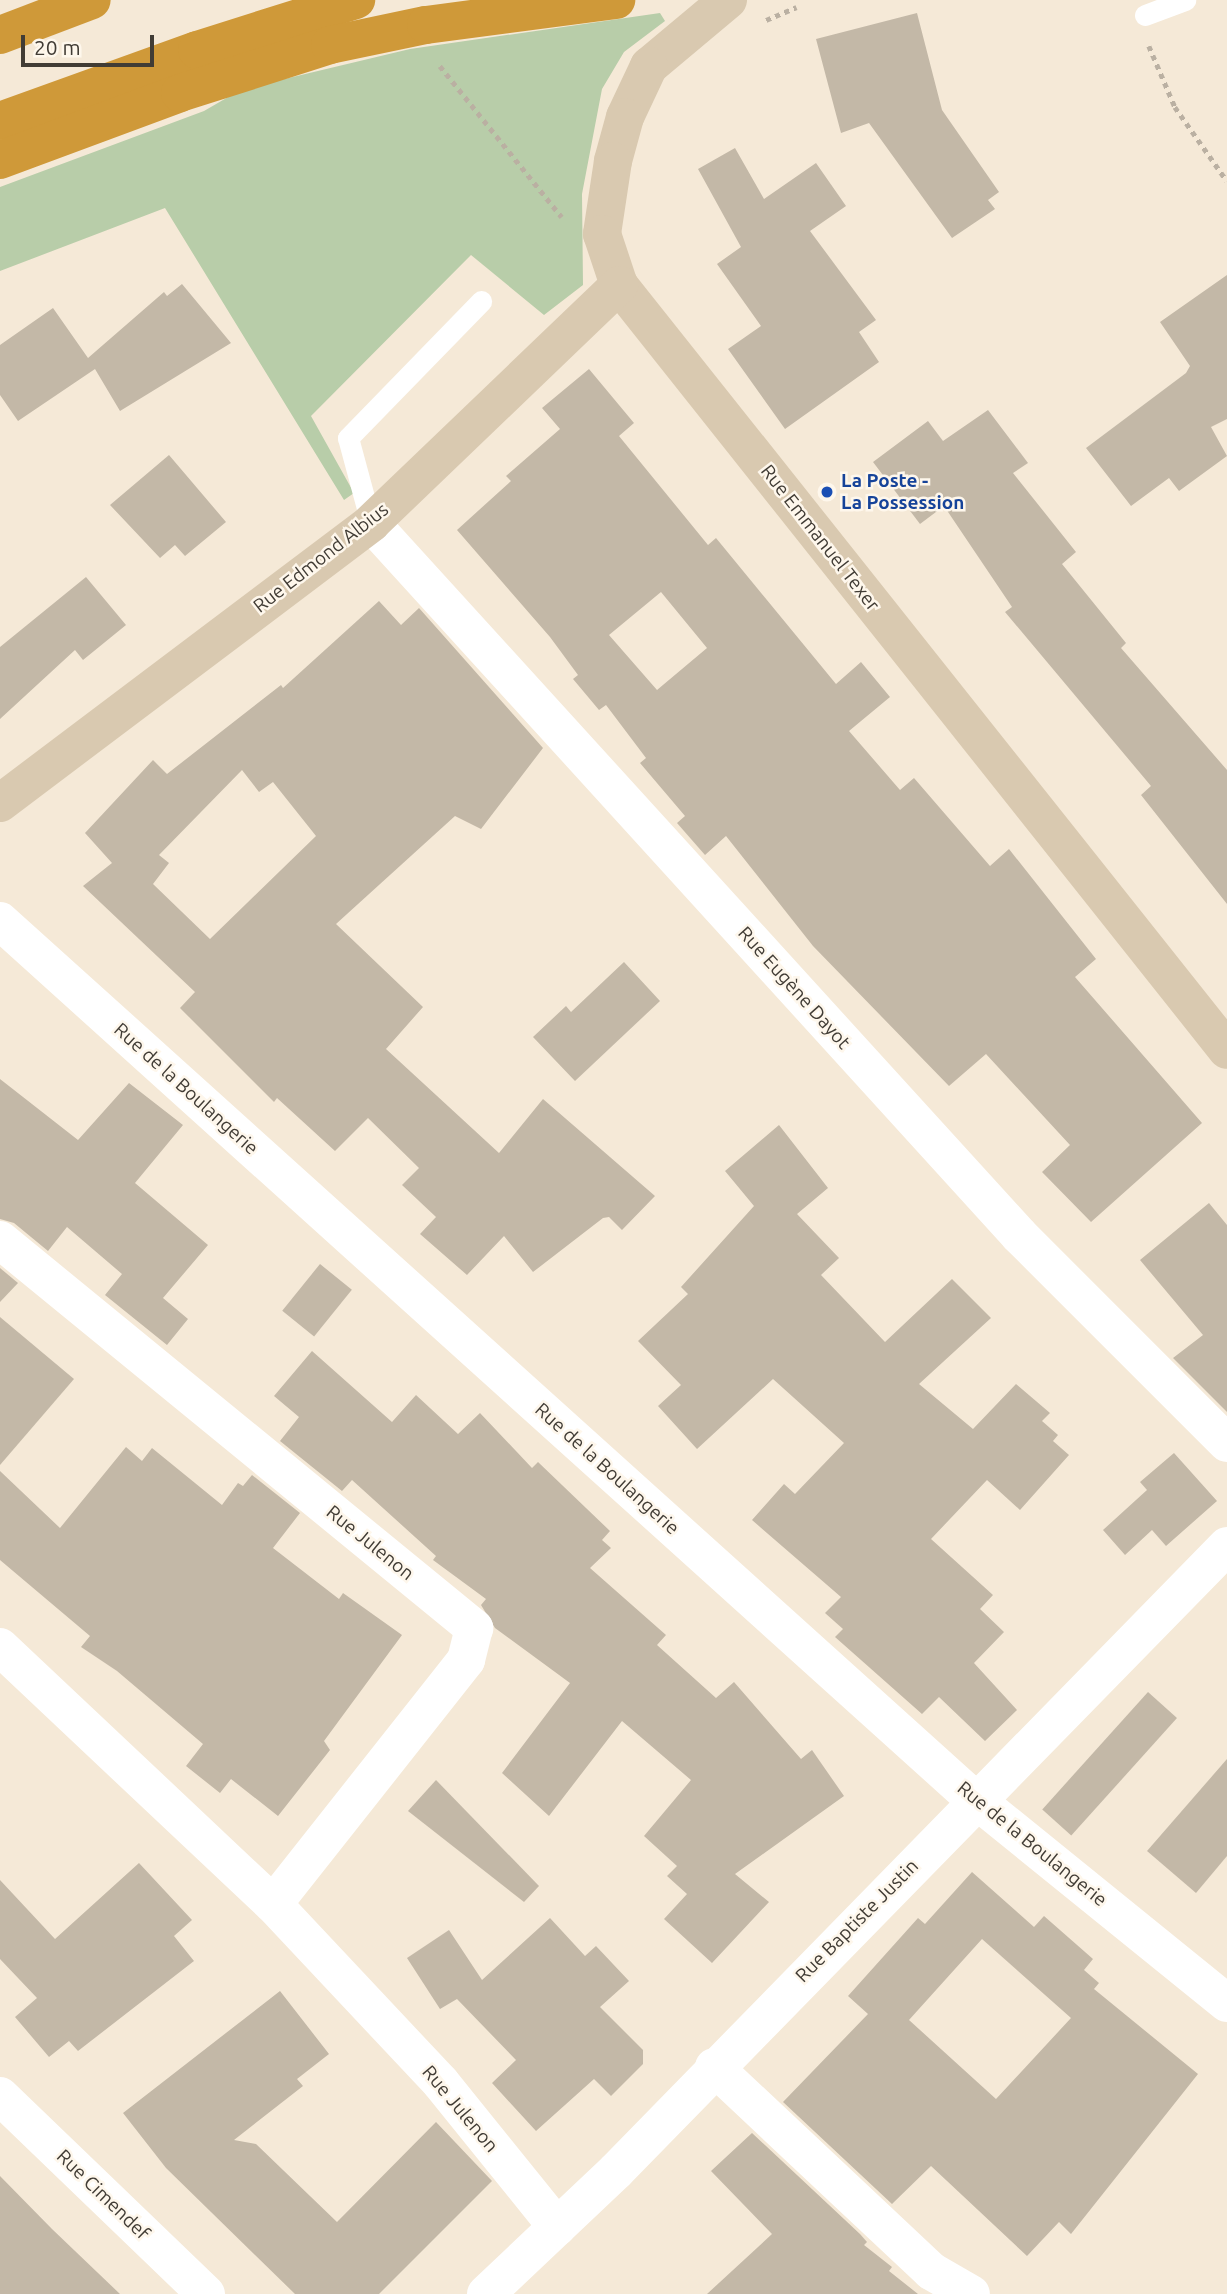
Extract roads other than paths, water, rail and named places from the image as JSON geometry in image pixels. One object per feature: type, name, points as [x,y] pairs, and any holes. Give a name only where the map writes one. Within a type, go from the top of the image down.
[{"type":"highway","points":[[0,35],[92,0]]},
{"type":"highway","points":[[0,121],[197,50],[356,0]]},
{"type":"highway","points":[[0,160],[180,93],[330,46],[426,25],[616,0]]},
{"type":"street","name":"Rue Emmanuel Texer","points":[[728,0],[649,66],[625,117],[612,161],[602,234],[619,285],[1227,1051]]},
{"type":"street","name":"Rue Edmond Albius","points":[[0,803],[371,523],[619,285]]},
{"type":"street","name":"Rue Eugène Dayot","points":[[371,523],[1010,1225],[1169,1390],[1227,1443]]},
{"type":"street","name":"Rue de la Boulangerie","points":[[0,921],[977,1800],[1227,2003]]},
{"type":"street","name":"Rue Julenon","points":[[0,1240],[474,1628],[466,1660],[272,1904]]},
{"type":"street","name":"Rue Baptiste Justin","points":[[486,2294],[557,2227],[1227,1546]]},
{"type":"street","name":"Rue Julenon","points":[[0,1647],[272,1904],[441,2083],[557,2227]]},
{"type":"street","points":[[714,2067],[931,2271],[971,2294]]},
{"type":"street","name":"Rue Cimendef","points":[[0,2095],[206,2294]]},
{"type":"lane","points":[[1145,15],[1185,0]]},
{"type":"lane","points":[[371,523],[348,438],[481,300]]},
{"type":"place","name":"La Poste - La Possession","points":[[827,492]]}]
